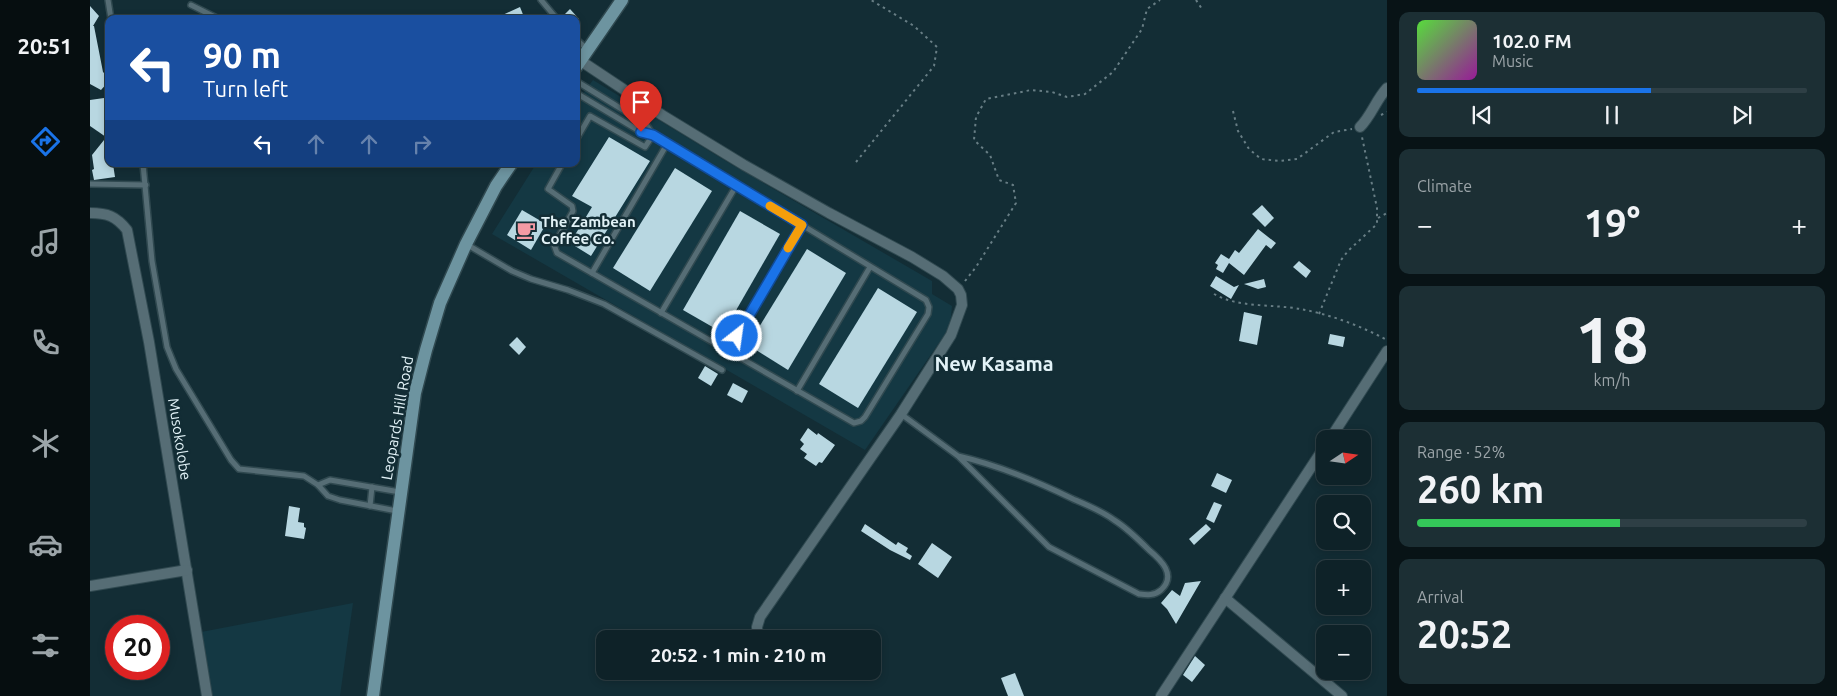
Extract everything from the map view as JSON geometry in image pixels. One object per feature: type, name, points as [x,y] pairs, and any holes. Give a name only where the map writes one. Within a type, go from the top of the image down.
[{"type":"main road","points":[[581,60],[622,0]]},
{"type":"main road","name":"Leopards Hill Road","points":[[373,696],[415,394],[426,350],[440,303],[466,244],[496,186],[509,167]]},
{"type":"street","points":[[581,60],[662,115],[744,165],[828,213],[912,257],[943,276],[958,289],[962,306],[951,335],[901,414],[760,617],[757,630]]},
{"type":"street","points":[[1360,127],[1367,120],[1378,98],[1387,88]]},
{"type":"street","name":"Musokolobe","points":[[90,214],[104,213],[120,220],[127,230],[149,342],[207,696]]},
{"type":"street","points":[[1336,430],[1387,351]]},
{"type":"street","points":[[1161,696],[1316,460]]},
{"type":"street","points":[[90,586],[187,570]]},
{"type":"street","points":[[1225,598],[1342,696]]},
{"type":"lane","points":[[108,0],[110,15]]},
{"type":"lane","points":[[541,0],[554,15]]},
{"type":"lane","points":[[190,5],[211,15]]},
{"type":"lane","points":[[580,83],[646,124],[653,135]]},
{"type":"lane","points":[[560,167],[548,189],[572,206],[573,211],[556,239],[554,249],[557,253],[854,423],[861,421],[865,417],[928,314],[929,307],[926,300],[653,135],[641,132],[580,95]]},
{"type":"lane","points":[[580,133],[590,116],[645,147],[653,135]]},
{"type":"lane","points":[[592,273],[667,144]]},
{"type":"lane","points":[[143,167],[152,261],[168,348],[176,369],[231,460],[239,469],[304,476],[318,485],[328,496],[398,512]]},
{"type":"lane","points":[[90,184],[146,185]]},
{"type":"lane","points":[[661,313],[736,186]]},
{"type":"lane","points":[[728,352],[802,225]]},
{"type":"lane","points":[[466,244],[531,279],[568,290],[604,304],[722,370]]},
{"type":"lane","points":[[797,392],[870,267]]},
{"type":"lane","points":[[901,414],[958,456],[1049,547],[1139,594],[1150,596],[1156,594],[1167,581],[1168,572],[1163,562],[1114,520],[1053,490],[991,464],[958,456]]},
{"type":"lane","points":[[318,485],[330,480],[401,492]]},
{"type":"lane","points":[[370,506],[372,487]]},
{"type":"path","points":[[856,162],[934,66],[937,47],[914,26],[871,0]]},
{"type":"path","points":[[958,289],[976,267],[1016,203],[1013,185],[999,180],[990,155],[974,140],[976,117],[986,99],[1031,90],[1052,92],[1067,98],[1085,94],[1112,72],[1142,28],[1147,9],[1160,0]]},
{"type":"path","points":[[1196,0],[1202,9]]},
{"type":"path","points":[[1233,111],[1238,131],[1249,149],[1261,159],[1279,161],[1297,159],[1334,132],[1360,127],[1378,218],[1377,224],[1341,260],[1320,314]]},
{"type":"path","points":[[1378,218],[1387,213]]},
{"type":"path","points":[[1214,294],[1222,299],[1301,309],[1320,314],[1368,329],[1387,340]]},
{"type":"shaded area","points":[[593,80],[729,163],[932,281],[932,294],[952,306],[950,327],[865,450],[492,234],[534,167],[580,167],[580,98]]},
{"type":"shaded area","points":[[353,603],[340,696],[207,696],[196,633]]},
{"type":"building","points":[[90,6],[99,16],[93,26],[105,74],[105,86],[101,90],[90,84]]},
{"type":"building","points":[[520,7],[523,15],[503,15]]},
{"type":"building","points":[[570,9],[575,15],[564,15]]},
{"type":"building","points":[[104,98],[105,136],[90,126],[90,100]]},
{"type":"building","points":[[609,137],[650,161],[591,256],[570,243],[592,207],[572,196]]},
{"type":"building","points":[[105,141],[105,167],[113,167],[115,177],[94,180],[92,155]]},
{"type":"building","points":[[675,168],[712,191],[650,291],[613,268]]},
{"type":"building","points":[[1262,205],[1274,218],[1265,227],[1252,214]]},
{"type":"building","name":"The Zambean Coffee Co.","points":[[522,210],[546,224],[531,250],[507,235]]},
{"type":"building","points":[[740,211],[780,234],[723,333],[683,310]]},
{"type":"building","points":[[1258,229],[1276,243],[1271,249],[1266,245],[1244,275],[1229,263],[1223,273],[1216,269],[1218,265],[1215,263],[1221,254],[1229,259],[1235,250],[1239,253]]},
{"type":"building","points":[[807,249],[846,273],[788,370],[748,345]]},
{"type":"building","points":[[1299,261],[1311,271],[1306,278],[1293,267]]},
{"type":"building","points":[[1216,276],[1234,287],[1239,285],[1231,299],[1210,286]]},
{"type":"building","points":[[1264,279],[1266,287],[1258,289],[1244,284]]},
{"type":"building","points":[[878,288],[917,312],[858,408],[819,384]]},
{"type":"building","points":[[1244,312],[1262,316],[1257,345],[1239,341]]},
{"type":"building","points":[[1330,334],[1345,337],[1343,347],[1328,344]]},
{"type":"building","points":[[517,337],[526,347],[519,355],[509,345]]},
{"type":"building","points":[[705,366],[718,374],[711,386],[698,378]]},
{"type":"building","points":[[733,383],[748,391],[742,403],[727,395]]},
{"type":"building","points":[[808,428],[835,445],[822,463],[819,462],[816,466],[804,458],[807,454],[800,449],[804,444],[800,440]]},
{"type":"building","points":[[1217,473],[1232,480],[1226,493],[1211,486]]},
{"type":"building","points":[[1214,502],[1222,505],[1214,523],[1206,519]]},
{"type":"building","points":[[289,506],[300,508],[298,522],[304,523],[306,528],[304,539],[285,536]]},
{"type":"building","points":[[865,524],[896,545],[898,542],[908,548],[906,552],[912,556],[910,560],[890,550],[861,531]]},
{"type":"building","points":[[1206,524],[1211,529],[1194,545],[1189,539]]},
{"type":"building","points":[[932,543],[952,557],[938,578],[918,564]]},
{"type":"building","points":[[1201,581],[1176,624],[1161,603],[1172,590],[1180,596],[1185,583]]},
{"type":"building","points":[[1195,656],[1205,665],[1192,682],[1183,675]]},
{"type":"building","points":[[1015,673],[1024,696],[1008,696],[1001,678]]},
{"type":"slow traffic","points":[[770,206],[802,225],[788,248]]},
{"type":"place","name":"The Zambean Coffee Co.","points":[[526,230]]},
{"type":"district","name":"New Kasama","points":[[994,363]]},
{"type":"route","points":[[641,132],[653,135],[802,225],[737,336]]}]
